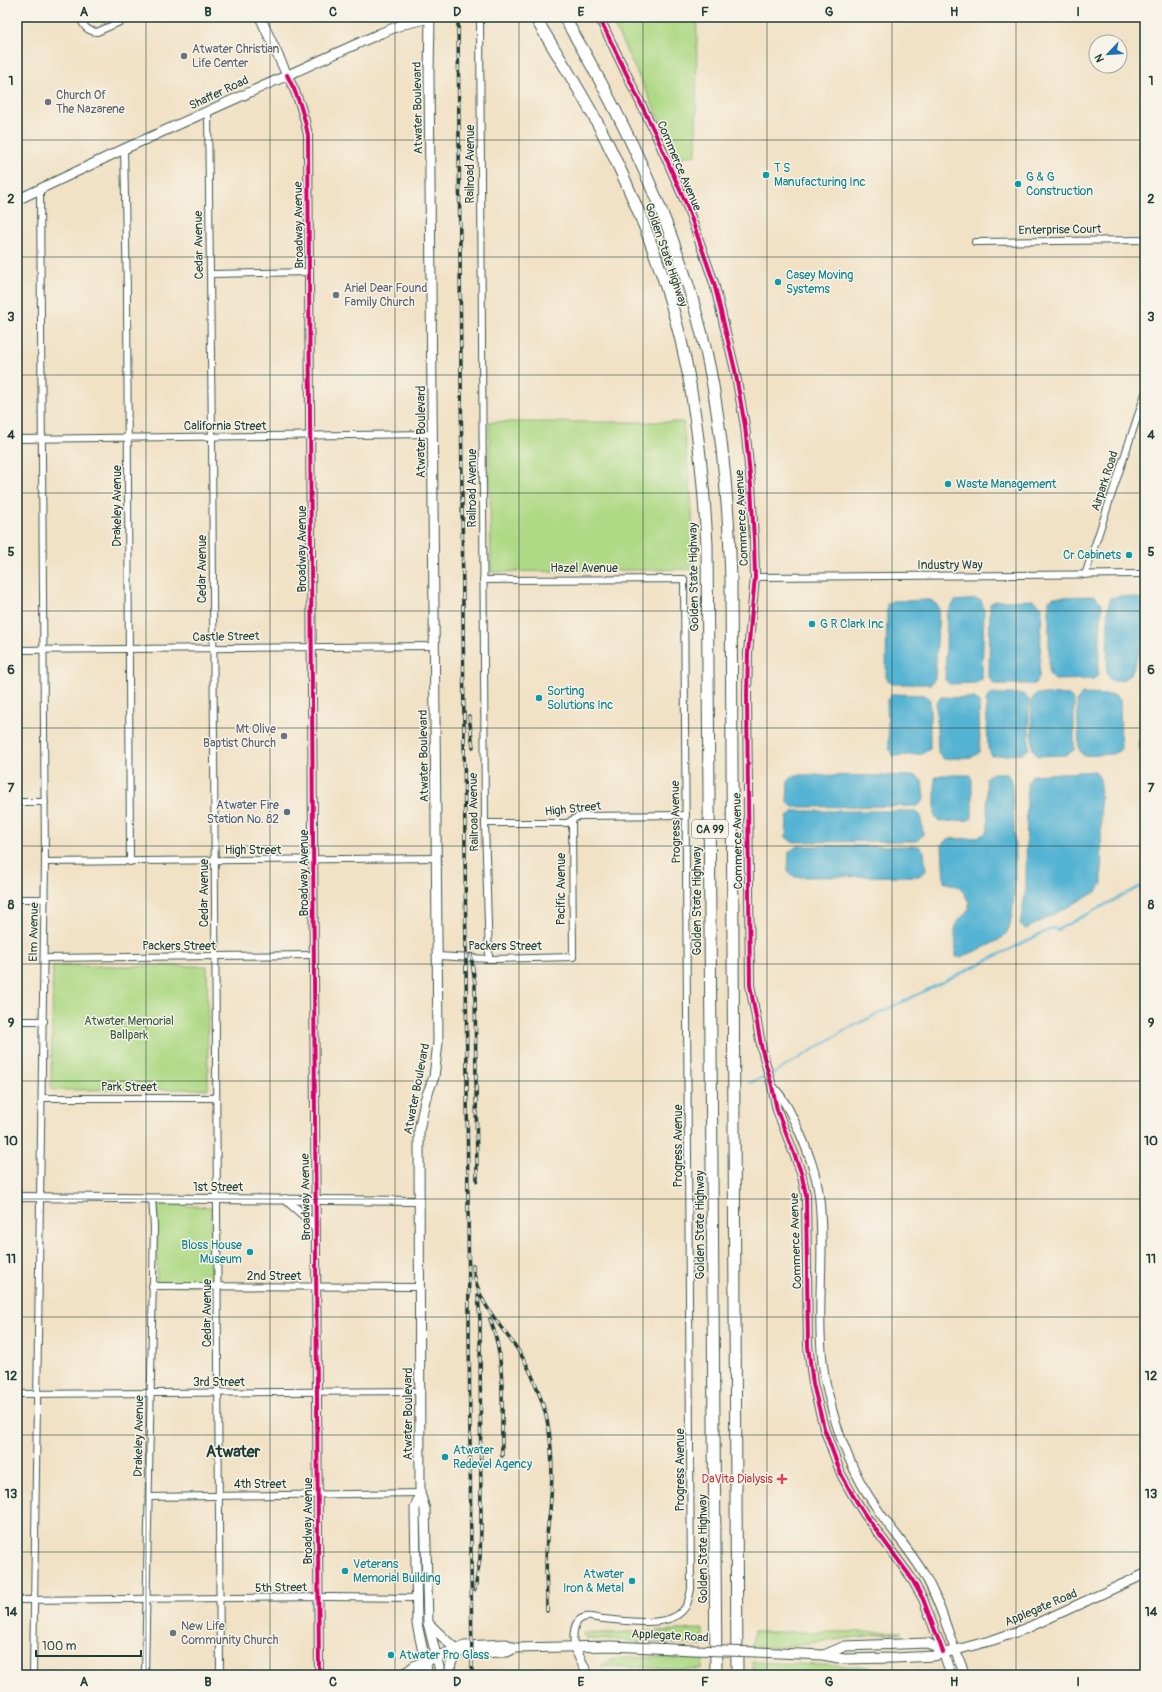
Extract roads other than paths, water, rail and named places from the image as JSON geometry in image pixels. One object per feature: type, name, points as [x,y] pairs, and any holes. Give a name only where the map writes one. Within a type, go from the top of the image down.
[{"type":"highway","name":"Golden State Highway","points":[[535,17],[598,125],[638,211],[657,263],[674,317],[686,367],[700,449],[705,497],[707,545],[716,1675]]},
{"type":"highway","name":"Golden State Highway","points":[[564,17],[611,101],[649,179],[677,251],[699,324],[713,385],[722,447],[729,513],[731,587],[737,1675]]},
{"type":"highway","points":[[709,1675],[716,1644]]},
{"type":"main road","points":[[260,17],[287,75]]},
{"type":"main road","name":"Shaffer Road","points":[[17,200],[124,149],[287,75],[404,24],[432,17]]},
{"type":"main road","name":"Atwater Boulevard","points":[[432,17],[429,73],[438,1043],[434,1077],[425,1100],[419,1130],[420,1493],[424,1508],[428,1624],[441,1675]]},
{"type":"main road","name":"Atwater Boulevard","points":[[420,1493],[415,1508],[416,1598],[419,1635],[428,1675]]},
{"type":"main road","name":"Applegate Road","points":[[404,1675],[414,1666],[426,1663],[464,1646],[506,1644],[515,1648],[612,1646],[823,1655],[844,1659],[934,1656],[943,1652],[993,1640],[1028,1628],[1145,1574]]},
{"type":"main road","points":[[428,1624],[450,1644],[458,1649],[451,1663],[449,1675]]},
{"type":"main road","name":"Applegate Road","points":[[823,1655],[845,1646],[928,1643],[943,1652]]},
{"type":"main road","points":[[574,1646],[588,1675]]},
{"type":"main road","points":[[955,1650],[965,1675]]},
{"type":"main road","points":[[943,1652],[951,1675]]},
{"type":"main road","points":[[417,1675],[426,1663]]},
{"type":"street","points":[[80,17],[83,25],[92,32],[99,31],[131,17]]},
{"type":"street","name":"Railroad Avenue","points":[[480,17],[485,824],[489,959]]},
{"type":"street","name":"Commerce Avenue","points":[[599,17],[656,136],[687,206],[714,283],[734,370],[744,426],[751,486],[755,577],[748,653],[747,695],[750,985],[756,1024],[777,1110],[801,1172],[806,1195],[808,1346],[813,1384],[824,1428],[842,1474],[855,1499],[873,1527],[910,1576],[923,1599],[943,1652]]},
{"type":"street","name":"Broadway Avenue","points":[[287,75],[304,110],[308,134],[320,1675]]},
{"type":"street","name":"Cedar Avenue","points":[[208,112],[211,274],[220,1675]]},
{"type":"street","name":"Drakeley Avenue","points":[[124,149],[128,438],[130,862]]},
{"type":"street","name":"Elm Avenue","points":[[33,1675],[43,1098],[46,802],[40,189]]},
{"type":"street","name":"Enterprise Court","points":[[975,242],[1145,240]]},
{"type":"street","points":[[211,274],[310,272]]},
{"type":"street","name":"Airpark Road","points":[[1085,576],[1145,394]]},
{"type":"street","name":"California Street","points":[[17,439],[433,434]]},
{"type":"street","name":"Industry Way","points":[[755,577],[1085,576],[1145,574]]},
{"type":"street","name":"Hazel Avenue","points":[[483,580],[684,579]]},
{"type":"street","name":"Progress Avenue","points":[[574,1646],[573,1635],[575,1626],[585,1617],[624,1621],[663,1621],[680,1613],[687,1605],[691,1588],[684,579]]},
{"type":"street","name":"Castle Street","points":[[17,650],[434,646]]},
{"type":"street","points":[[17,802],[46,802]]},
{"type":"street","name":"High Street","points":[[485,824],[567,823],[580,816],[686,816]]},
{"type":"street","name":"Pacific Avenue","points":[[572,820],[573,957]]},
{"type":"street","name":"High Street","points":[[45,862],[437,858]]},
{"type":"street","points":[[17,899],[45,899]]},
{"type":"street","name":"Packers Street","points":[[44,958],[314,956]]},
{"type":"street","name":"Packers Street","points":[[438,956],[489,959],[573,957]]},
{"type":"street","points":[[17,1021],[44,1021]]},
{"type":"street","name":"Commerce Avenue","points":[[772,1086],[786,1104],[807,1151],[814,1172],[820,1218],[822,1348],[827,1392],[839,1433],[846,1453],[866,1493],[914,1558],[930,1586],[955,1650]]},
{"type":"street","name":"Park Street","points":[[43,1098],[216,1098]]},
{"type":"street","name":"1st Street","points":[[17,1197],[419,1201]]},
{"type":"street","name":"Drakeley Avenue","points":[[145,1675],[154,1226],[152,1198]]},
{"type":"street","points":[[285,1199],[309,1220],[316,1229]]},
{"type":"street","name":"2nd Street","points":[[152,1286],[420,1287]]},
{"type":"street","name":"3rd Street","points":[[17,1394],[420,1391]]},
{"type":"street","name":"4th Street","points":[[148,1498],[420,1493]]},
{"type":"street","name":"5th Street","points":[[17,1600],[319,1597],[416,1598]]},
{"type":"water","points":[[1094,596],[1102,603],[1098,674],[1094,679],[1054,680],[1049,673],[1049,600],[1054,597]]},
{"type":"water","points":[[1120,596],[1145,599],[1145,637],[1131,674],[1122,680],[1112,681],[1107,674],[1108,607],[1111,598]]},
{"type":"water","points":[[931,600],[939,607],[935,678],[931,684],[891,684],[886,677],[887,604],[892,601]]},
{"type":"water","points":[[981,600],[984,610],[982,679],[976,683],[949,684],[945,680],[947,614],[955,601]]},
{"type":"water","points":[[1034,600],[1042,607],[1039,678],[1034,684],[994,684],[989,677],[990,604],[995,601]]},
{"type":"water","points":[[892,694],[925,695],[930,700],[930,749],[922,754],[893,756],[889,749],[887,700]]},
{"type":"water","points":[[991,694],[1024,694],[1029,699],[1029,749],[1021,754],[992,756],[988,748],[986,700]]},
{"type":"water","points":[[1036,694],[1069,695],[1074,700],[1074,750],[1066,755],[1037,756],[1033,749],[1031,701]]},
{"type":"water","points":[[1082,694],[1115,695],[1120,700],[1121,750],[1112,754],[1084,756],[1079,749],[1077,701]]},
{"type":"water","points":[[941,697],[975,698],[979,703],[980,752],[972,757],[943,759],[938,752],[936,703]]},
{"type":"water","points":[[1145,723],[1145,750],[1140,750],[1138,744]]},
{"type":"water","points":[[1095,771],[1100,779],[1102,884],[1096,892],[1026,929],[1020,925],[1026,889],[1027,785],[1032,775]]},
{"type":"water","points":[[993,773],[1006,773],[1012,781],[1015,886],[1010,924],[1002,938],[961,957],[956,957],[955,925],[969,909],[969,902],[960,887],[944,882],[942,844],[947,839],[980,836],[988,830],[986,777]]},
{"type":"water","points":[[795,775],[917,776],[922,781],[924,800],[918,806],[793,807],[787,802],[788,781]]},
{"type":"water","points":[[941,775],[970,775],[972,780],[972,818],[968,820],[939,822],[935,817],[935,778]]},
{"type":"water","points":[[794,811],[916,811],[921,816],[923,835],[916,841],[792,842],[786,837],[787,817]]},
{"type":"water","points":[[797,846],[919,846],[924,851],[926,871],[919,876],[795,877],[788,872],[789,852]]},
{"type":"waterway","points":[[771,1075],[849,1028],[1053,928],[1057,930],[1145,884]]},
{"type":"waterway","points":[[749,1083],[767,1076]]},
{"type":"railway","points":[[458,17],[472,1675]]},
{"type":"railway","points":[[469,716],[473,747]]},
{"type":"railway","points":[[471,954],[475,984],[477,1181]]},
{"type":"railway","points":[[473,1265],[478,1289],[483,1300],[518,1350],[532,1376],[543,1405],[549,1430],[552,1471],[546,1547],[547,1611]]},
{"type":"railway","points":[[475,1590],[480,1558],[481,1528],[480,1320],[478,1295]]},
{"type":"railway","points":[[490,1319],[499,1352],[501,1369],[502,1456]]},
{"type":"place","name":"Atwater Christian Life Center","points":[[184,56]]},
{"type":"place","name":"Church Of The Nazarene","points":[[48,102]]},
{"type":"place","name":"T S Manufacturing Inc","points":[[766,175]]},
{"type":"place","name":"G & G Construction","points":[[1018,184]]},
{"type":"place","name":"Casey Moving Systems","points":[[778,282]]},
{"type":"place","name":"Ariel Dear Found Family Church","points":[[336,295]]},
{"type":"place","name":"Waste Management","points":[[948,484]]},
{"type":"place","name":"Cr Cabinets","points":[[1129,555]]},
{"type":"place","name":"G R Clark Inc","points":[[812,624]]},
{"type":"place","name":"Sorting Solutions Inc","points":[[539,698]]},
{"type":"place","name":"Mt Olive Baptist Church","points":[[284,736]]},
{"type":"place","name":"Atwater Fire Station No. 82","points":[[287,812]]},
{"type":"place","name":"Bloss House Museum","points":[[250,1252]]},
{"type":"place","name":"Atwater Redevel Agency","points":[[445,1457]]},
{"type":"place","name":"DaVita Dialysis","points":[[782,1479]]},
{"type":"place","name":"Veterans Memorial Building","points":[[345,1571]]},
{"type":"place","name":"Atwater Iron & Metal","points":[[632,1581]]},
{"type":"place","name":"New Life Community Church","points":[[173,1633]]},
{"type":"place","name":"Atwater Pro Glass","points":[[391,1655]]},
{"type":"district","name":"Atwater","points":[[233,1452]]},
{"type":"park label","name":"Atwater Memorial Ballpark","points":[[129,1028]]}]
